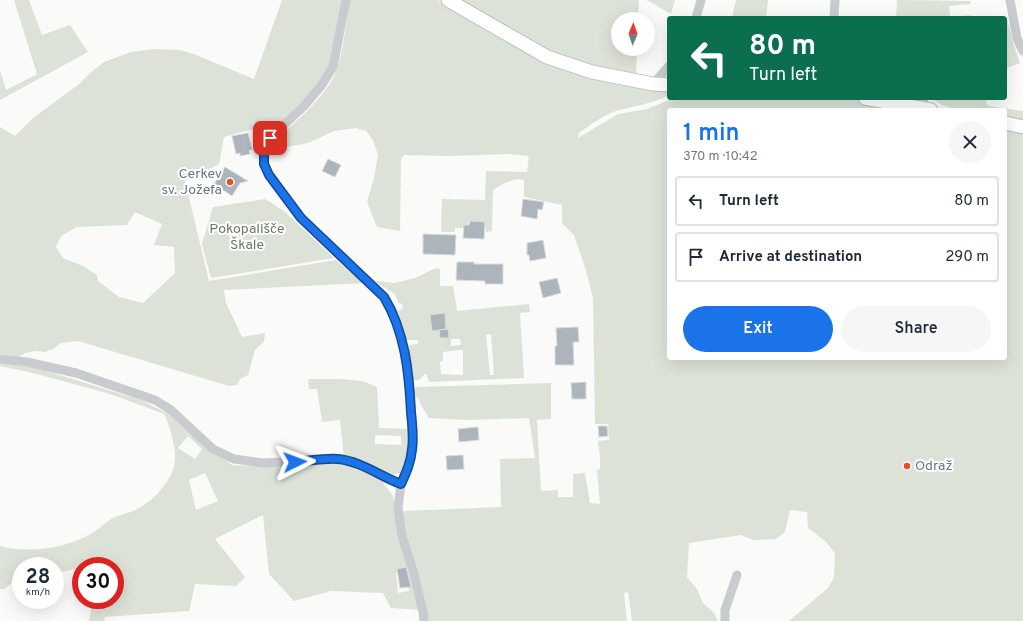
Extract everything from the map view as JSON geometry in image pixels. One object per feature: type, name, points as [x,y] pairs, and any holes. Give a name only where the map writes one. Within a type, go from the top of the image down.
[{"type":"main road","points":[[448,0],[547,57],[592,72],[653,84],[667,85]]},
{"type":"main road","points":[[880,100],[926,106]]},
{"type":"main road","points":[[1007,123],[1023,127]]},
{"type":"street","points":[[346,0],[333,67],[321,86],[304,106],[270,138],[264,153],[264,164],[269,175],[301,218],[384,297],[393,311],[407,358],[413,448],[409,466],[401,484],[398,508],[402,536],[424,612],[424,621]]},
{"type":"street","points":[[697,16],[701,0]]},
{"type":"street","points":[[834,16],[835,0]]},
{"type":"street","points":[[1010,0],[1017,38],[1023,52]]},
{"type":"street","points":[[653,84],[667,68]]},
{"type":"street","points":[[0,359],[27,362],[76,373],[155,400],[171,410],[214,449],[234,459],[263,463],[338,459],[364,466],[385,478],[401,484]]},
{"type":"street","points":[[725,621],[725,610],[737,575]]},
{"type":"green space","points":[[14,0],[29,0],[42,35],[70,25],[88,52],[0,100],[0,70],[6,90],[37,74]]},
{"type":"green space","points":[[282,0],[342,0],[329,67],[316,89],[271,132],[268,126],[262,122],[253,123],[253,129],[224,137],[219,164],[185,181],[209,281],[336,260],[364,283],[224,290],[226,303],[242,337],[265,333],[264,341],[255,350],[248,375],[240,379],[237,385],[229,386],[78,341],[61,343],[53,349],[45,352],[36,351],[25,353],[18,357],[0,354],[0,127],[15,136],[32,119],[79,84],[104,62],[131,52],[155,49],[180,50],[254,79]],"holes":[[[135,212],[162,224],[154,245],[174,247],[175,273],[143,303],[119,297],[98,281],[97,275],[83,266],[63,258],[56,247],[61,236],[77,227],[127,225]]]},
{"type":"green space","points":[[350,0],[438,0],[532,56],[667,90],[667,96],[661,99],[606,115],[579,133],[578,138],[618,114],[647,109],[669,100],[855,100],[900,108],[667,108],[667,360],[1007,360],[1007,128],[1023,132],[1023,621],[789,621],[828,588],[834,577],[835,553],[825,541],[808,528],[807,512],[790,510],[785,532],[776,539],[753,540],[741,535],[689,543],[687,577],[697,589],[703,603],[714,613],[718,621],[632,621],[628,592],[624,593],[627,621],[428,621],[402,520],[402,511],[501,507],[500,459],[535,458],[529,418],[467,420],[429,418],[418,397],[413,397],[414,388],[551,383],[551,419],[537,420],[541,491],[558,490],[558,497],[573,497],[573,474],[585,473],[590,503],[600,504],[597,470],[600,469],[598,441],[609,440],[608,424],[595,424],[593,298],[585,267],[574,235],[562,223],[562,205],[524,197],[524,180],[512,180],[493,190],[492,231],[486,232],[485,223],[468,223],[468,228],[455,228],[455,232],[441,232],[442,199],[485,200],[486,171],[527,172],[529,156],[510,154],[447,156],[404,155],[401,159],[400,231],[377,227],[367,202],[374,178],[378,155],[373,140],[366,131],[356,128],[334,131],[308,143],[287,147],[278,144],[276,140],[323,94],[334,76],[342,49]]},
{"type":"green space","points":[[456,0],[639,0],[638,12],[611,12],[611,56],[637,56],[636,76],[602,69],[541,49]]},
{"type":"green space","points":[[647,0],[675,0],[671,14]]},
{"type":"green space","points":[[736,0],[768,0],[766,16],[732,16]]},
{"type":"green space","points":[[897,0],[971,1],[970,4],[949,6],[950,16],[896,16]]},
{"type":"green space","points":[[1007,18],[1013,42],[1020,63],[1007,68]]},
{"type":"green space","points":[[935,100],[987,100],[986,103],[989,106],[1003,108],[952,108]]},
{"type":"green space","points":[[1007,109],[1023,111],[1023,121],[1007,117]]},
{"type":"green space","name":"Pokopališče Škale","points":[[265,199],[284,211],[334,258],[211,278],[202,244],[213,207]]},
{"type":"green space","points":[[436,268],[440,269],[440,286],[453,286],[457,311],[529,304],[530,312],[520,313],[524,378],[429,382],[427,375],[425,374],[419,380],[412,380],[407,345],[418,344],[418,340],[406,340],[398,311],[403,309],[402,304],[398,303],[395,294],[377,283],[377,281],[394,283],[415,278]],"holes":[[[491,334],[494,375],[490,375],[486,335]],[[451,339],[460,339],[461,345],[451,346]],[[463,350],[463,375],[441,374],[440,362],[443,361],[443,352]]]},
{"type":"green space","points":[[0,363],[40,369],[141,400],[167,413],[232,465],[274,467],[316,463],[337,463],[364,471],[381,480],[393,496],[419,610],[391,608],[383,593],[331,591],[294,601],[269,574],[263,515],[215,539],[245,577],[236,586],[195,584],[189,611],[105,617],[104,621],[89,621],[91,609],[124,609],[124,557],[72,557],[72,570],[64,571],[64,557],[12,557],[12,583],[4,589],[0,589],[0,546],[23,549],[48,548],[61,546],[84,538],[111,519],[145,505],[165,485],[172,473],[175,461],[171,432],[164,414],[110,394],[33,373],[0,366]],"holes":[[[188,436],[202,449],[195,459],[178,448]],[[205,473],[218,501],[196,510],[189,480]],[[406,572],[409,591],[398,593],[396,573]]]},
{"type":"green space","points":[[308,379],[362,381],[377,387],[379,428],[409,429],[407,456],[404,467],[400,473],[391,475],[344,458],[340,420],[322,422],[317,389],[309,389]],"holes":[[[375,435],[401,436],[401,445],[375,444]]]},
{"type":"building","points":[[248,133],[252,150],[249,150],[250,154],[240,156],[240,153],[236,154],[232,136]]},
{"type":"building","points":[[328,159],[341,165],[335,177],[322,171]]},
{"type":"building","name":"Cerkev sv. Jožefa","points":[[225,167],[248,181],[240,183],[232,196],[214,184]]},
{"type":"building","points":[[523,199],[544,202],[542,210],[538,209],[537,219],[521,216]]},
{"type":"building","points":[[470,221],[485,222],[484,239],[463,238],[464,225],[469,225]]},
{"type":"building","points":[[423,234],[456,235],[455,255],[423,254]]},
{"type":"building","points":[[543,240],[546,258],[530,261],[529,255],[527,255],[527,243]]},
{"type":"building","points":[[457,262],[474,262],[474,264],[503,264],[503,284],[485,284],[485,281],[456,280]]},
{"type":"building","points":[[557,278],[561,293],[543,298],[539,282]]},
{"type":"building","points":[[445,313],[446,329],[432,331],[430,315]]},
{"type":"building","points":[[578,327],[579,342],[573,342],[574,365],[555,365],[555,346],[557,346],[556,328]]},
{"type":"building","points":[[448,329],[449,338],[440,338],[439,330]]},
{"type":"building","points":[[586,382],[586,399],[572,399],[571,383]]},
{"type":"building","points":[[598,426],[607,426],[608,436],[599,437]]},
{"type":"building","points":[[478,427],[479,440],[459,442],[458,429]]},
{"type":"building","points":[[463,455],[464,469],[447,470],[446,456]]},
{"type":"building","points":[[406,567],[411,587],[400,588],[397,569]]},
{"type":"place","name":"Cerkev sv. Jožefa","points":[[230,182]]},
{"type":"place","name":"Odraž","points":[[907,466]]},
{"type":"route","points":[[270,138],[264,153],[264,164],[269,175],[301,218],[384,297],[393,311],[407,358],[410,390],[413,448],[409,466],[401,484],[385,478],[364,466],[338,459],[295,462]]}]
